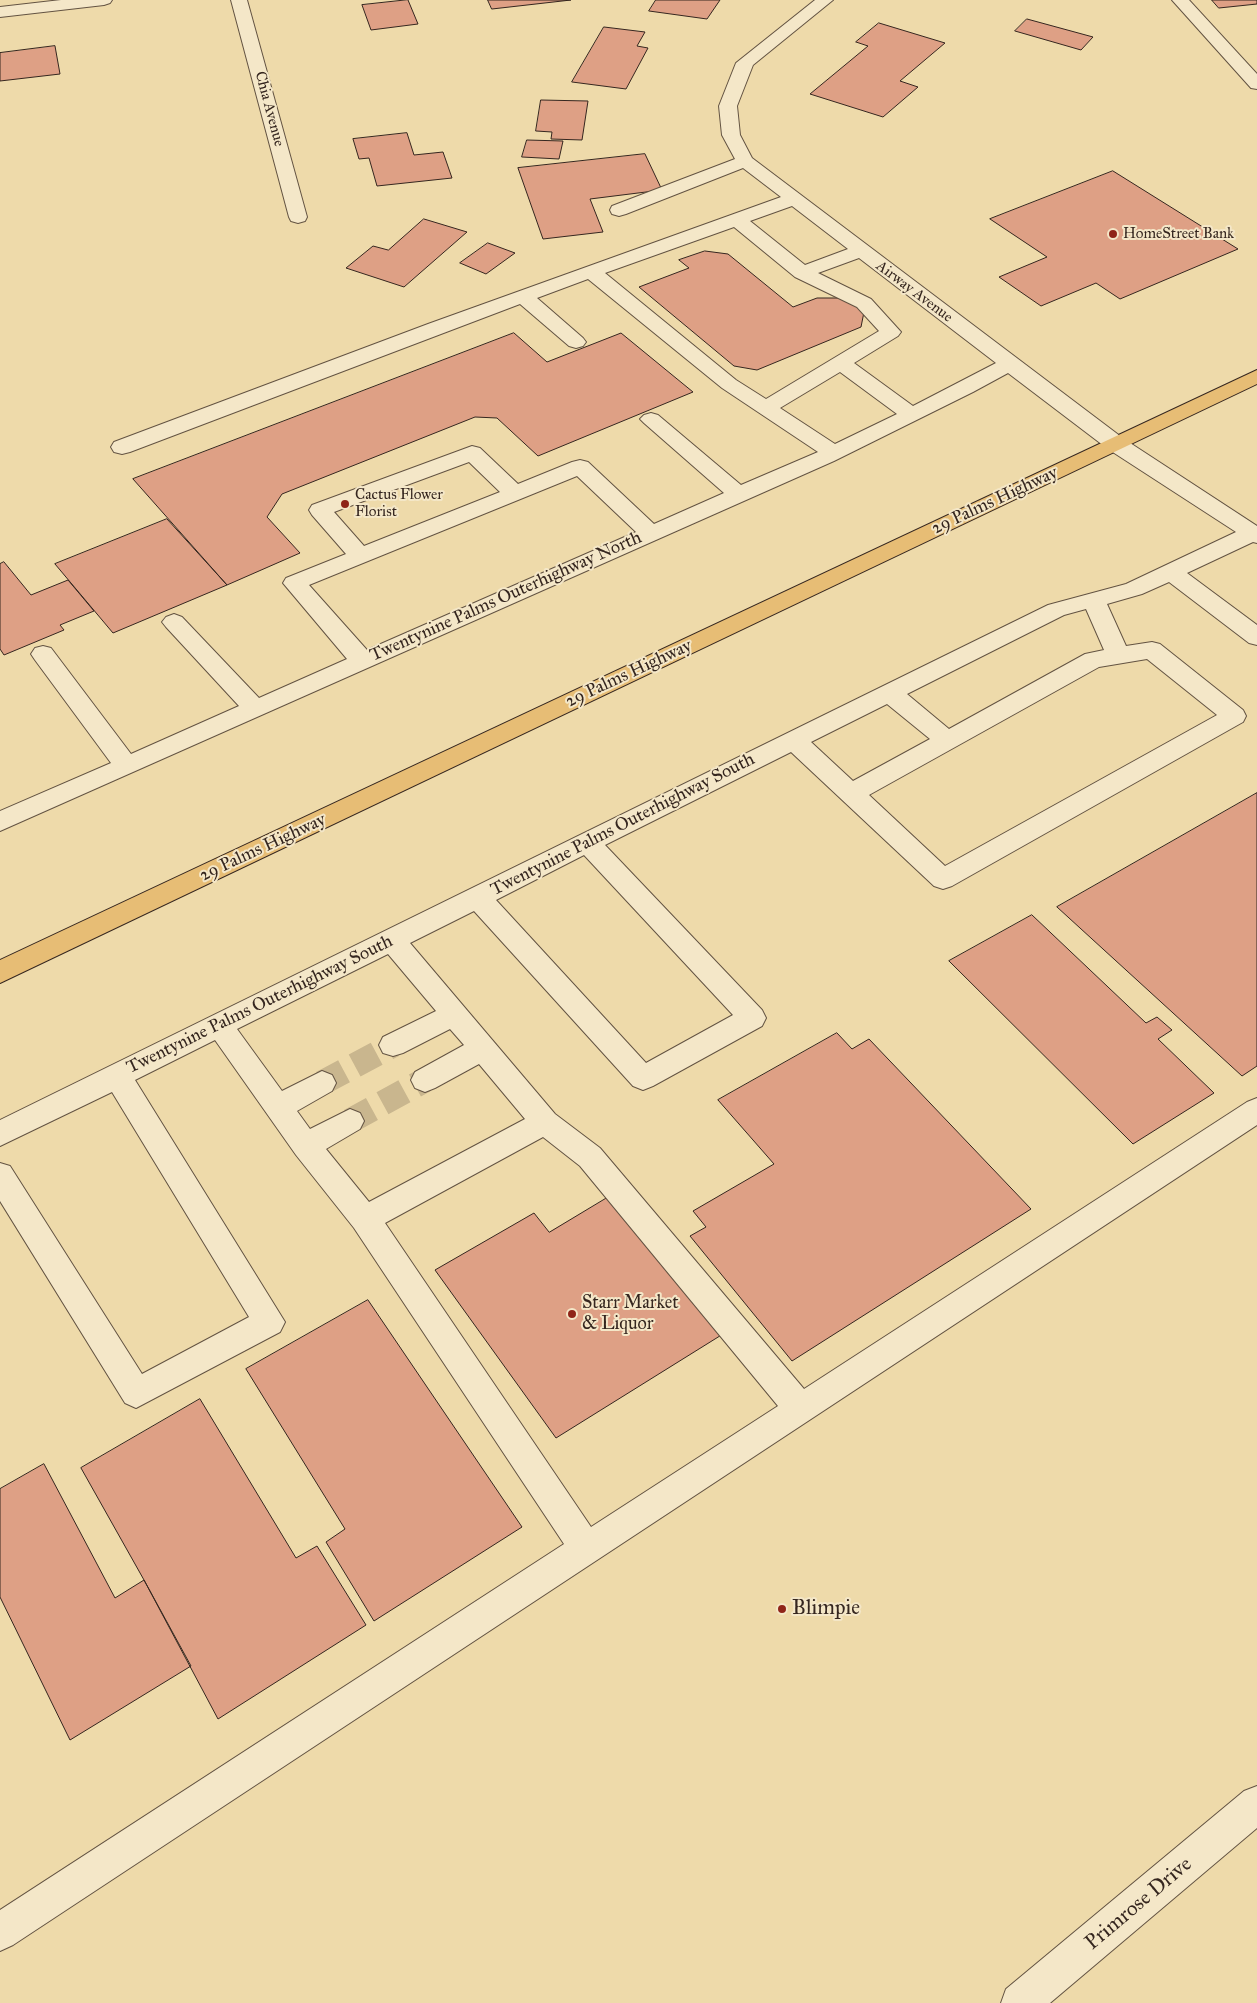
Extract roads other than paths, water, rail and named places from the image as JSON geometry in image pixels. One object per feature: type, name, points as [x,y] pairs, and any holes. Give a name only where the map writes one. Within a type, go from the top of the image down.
[{"type":"main road","name":"29 Palms Highway","points":[[0,972],[1257,376]]},
{"type":"street","points":[[0,12],[104,0]]},
{"type":"street","name":"Chia Avenue","points":[[239,0],[298,217]]},
{"type":"street","name":"Airway Avenue","points":[[826,0],[745,63],[728,106],[731,135],[745,161],[793,200],[1116,444],[1255,535]]},
{"type":"street","points":[[1180,0],[1257,84]]},
{"type":"street","points":[[619,210],[745,161]]},
{"type":"street","points":[[122,446],[435,328],[793,200]]},
{"type":"street","points":[[738,220],[802,273],[864,303],[891,332],[766,408]]},
{"type":"street","points":[[802,273],[860,251]]},
{"type":"street","points":[[592,273],[729,384],[833,452]]},
{"type":"street","points":[[524,297],[576,342]]},
{"type":"street","points":[[841,363],[912,415]]},
{"type":"street","name":"Twentynine Palms Outerhighway North","points":[[2,817],[127,766],[833,452],[966,388],[1008,364]]},
{"type":"street","points":[[651,419],[738,494]]},
{"type":"street","points":[[360,556],[320,510],[472,453],[514,494]]},
{"type":"street","points":[[363,661],[294,583],[580,467],[651,533]]},
{"type":"street","name":"Twentynine Palms Outerhighway South","points":[[0,1134],[1056,610],[1134,588],[1255,535]]},
{"type":"street","points":[[1171,572],[1257,637]]},
{"type":"street","points":[[1094,600],[1118,656]]},
{"type":"street","points":[[174,622],[255,709]]},
{"type":"street","points":[[793,740],[851,794],[943,879],[1234,716],[1152,650],[1093,660],[851,794]]},
{"type":"street","points":[[43,654],[127,766]]},
{"type":"street","points":[[890,693],[947,740]]},
{"type":"street","points":[[478,898],[643,1078],[752,1018],[588,843]]},
{"type":"street","points":[[392,940],[545,1122],[590,1157],[800,1408]]},
{"type":"street","points":[[394,1045],[455,1014]]},
{"type":"street","points":[[219,1025],[306,1146],[364,1219],[586,1548]]},
{"type":"street","points":[[425,1080],[483,1048]]},
{"type":"street","points":[[0,1176],[136,1393],[269,1322],[116,1076]]},
{"type":"street","points":[[278,1107],[322,1083]]},
{"type":"street","points":[[0,1932],[1257,1110]]},
{"type":"street","points":[[306,1146],[350,1121]]},
{"type":"street","points":[[364,1219],[545,1122]]},
{"type":"street","name":"Primrose Drive","points":[[1020,2003],[1257,1804]]},
{"type":"tunnel","points":[[322,1083],[393,1045]]},
{"type":"tunnel","points":[[350,1121],[425,1080]]},
{"type":"place","name":"HomeStreet Bank","points":[[1113,234]]},
{"type":"place","name":"Cactus Flower Florist","points":[[345,504]]},
{"type":"place","name":"Starr Market & Liquor","points":[[572,1314]]},
{"type":"place","name":"Blimpie","points":[[782,1609]]}]
